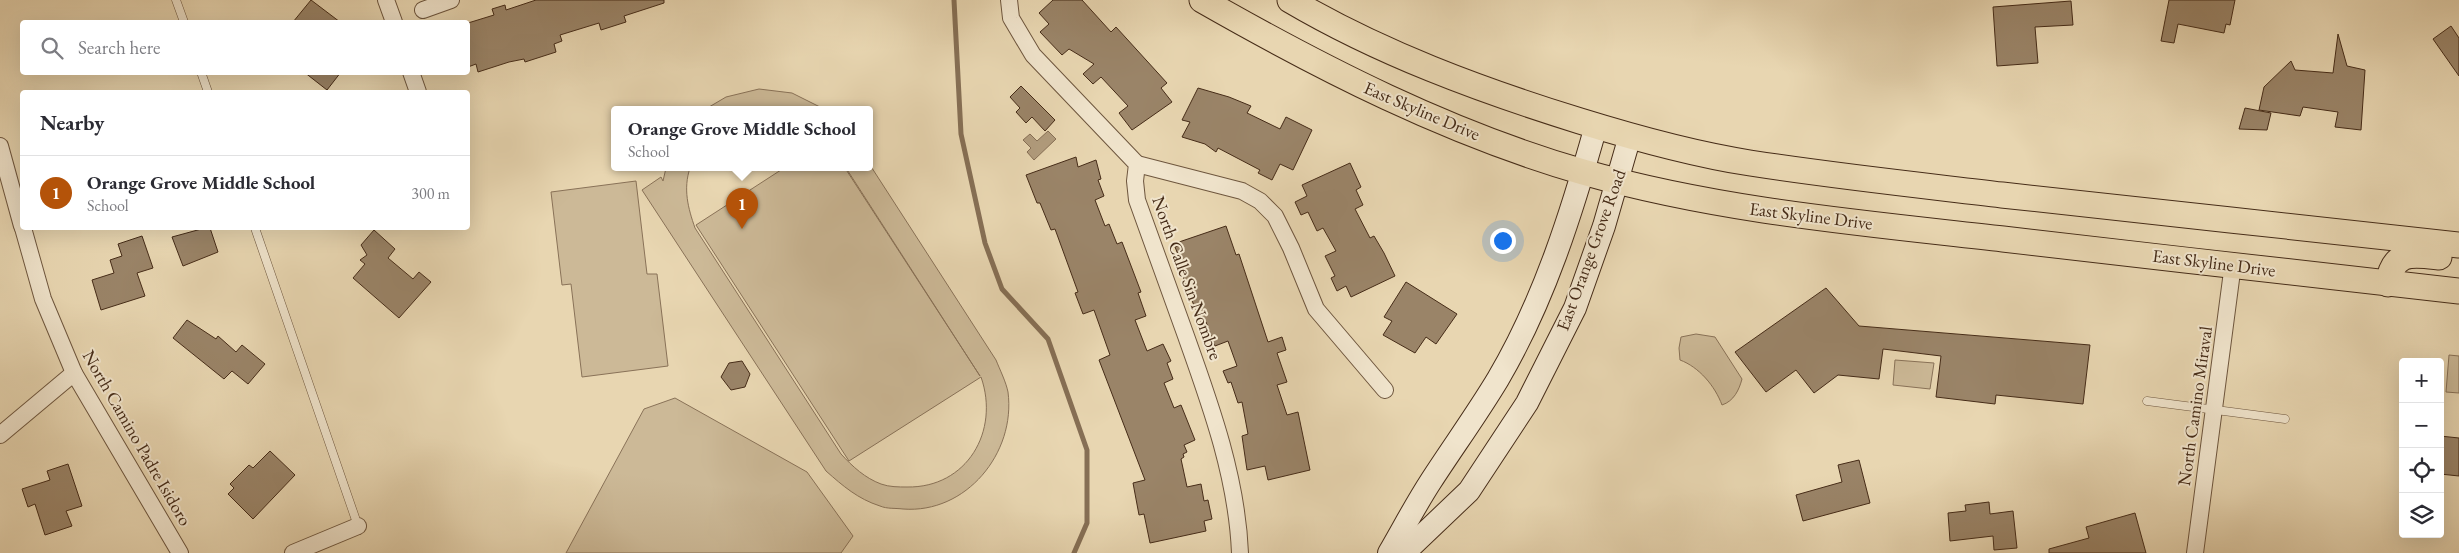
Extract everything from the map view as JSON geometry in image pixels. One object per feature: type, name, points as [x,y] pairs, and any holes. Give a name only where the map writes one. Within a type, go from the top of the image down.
[{"type":"main road","name":"East Skyline Drive","points":[[1202,0],[1364,88],[1530,156],[1618,181],[1739,207],[2459,292]]},
{"type":"main road","points":[[1290,0],[1319,17],[1411,59],[1500,96],[1630,136],[1748,162],[1892,182],[2459,245]]},
{"type":"main road","name":"East Orange Grove Road","points":[[1390,553],[1430,483],[1498,379],[1516,344],[1542,288],[1583,172],[1596,126]]},
{"type":"main road","name":"East Orange Grove Road","points":[[1404,553],[1469,491],[1527,403],[1575,308],[1618,181],[1630,136]]},
{"type":"main road","points":[[2388,284],[2390,272],[2397,260],[2410,254],[2459,259]]},
{"type":"street","points":[[386,0],[393,20]]},
{"type":"street","points":[[423,10],[451,0]]},
{"type":"street","points":[[1009,0],[1011,18],[1033,55],[1137,164],[1242,191],[1260,201],[1275,216],[1292,248],[1316,309],[1385,390]]},
{"type":"street","points":[[412,75],[417,90]]},
{"type":"street","name":"North Camino Padre Isidoro","points":[[0,146],[20,216]]},
{"type":"street","name":"North Calle Sin Nombre","points":[[1137,164],[1135,181],[1137,200],[1200,376],[1222,445],[1239,530],[1240,553]]},
{"type":"street","name":"North Camino Padre Isidoro","points":[[24,230],[43,299],[74,373],[180,553]]},
{"type":"street","name":"North Camino Miraval","points":[[2195,553],[2233,264]]},
{"type":"street","points":[[0,435],[74,373]]},
{"type":"street","points":[[293,553],[358,526]]},
{"type":"lane","points":[[176,0],[183,20]]},
{"type":"lane","points":[[202,75],[207,90]]},
{"type":"lane","points":[[256,230],[358,526]]},
{"type":"lane","points":[[2148,401],[2285,419]]},
{"type":"shaded area","points":[[759,89],[792,93],[818,106],[711,106],[726,97]]},
{"type":"shaded area","points":[[1048,131],[1056,139],[1034,160],[1027,152],[1031,148],[1023,140],[1030,134],[1037,141]]},
{"type":"shaded area","points":[[873,170],[996,360],[1008,392],[1008,415],[1004,437],[995,457],[982,475],[966,490],[947,501],[926,508],[888,508],[865,500],[851,492],[826,471],[642,190],[661,177],[663,181],[665,171],[689,171],[687,198],[695,228],[841,454],[860,472],[870,479],[891,486],[928,485],[947,478],[962,467],[974,453],[982,436],[986,417],[986,397],[981,377],[849,461],[696,225],[779,171],[847,171],[980,376],[848,171]]},
{"type":"shaded area","points":[[636,181],[647,274],[657,274],[668,366],[582,377],[571,284],[562,285],[551,192]]},
{"type":"shaded area","points":[[1696,334],[1715,337],[1742,379],[1735,395],[1730,401],[1722,405],[1706,378],[1694,367],[1680,360],[1679,348],[1681,337]]},
{"type":"shaded area","points":[[2449,355],[2459,356],[2459,393],[2446,392]]},
{"type":"shaded area","points":[[1895,360],[1934,363],[1930,389],[1893,385]]},
{"type":"shaded area","points":[[675,398],[807,472],[853,536],[841,553],[566,553],[644,409]]},
{"type":"building","points":[[311,0],[337,20],[295,20]]},
{"type":"building","points":[[536,0],[664,0],[664,3],[624,16],[626,22],[601,30],[599,23],[560,35],[562,41],[554,44],[556,52],[525,62],[524,59],[509,62],[478,72],[476,64],[470,66],[470,22],[494,15],[492,9],[505,5],[506,10]]},
{"type":"building","points":[[1053,0],[1082,0],[1111,32],[1116,27],[1167,83],[1161,88],[1172,102],[1132,130],[1119,113],[1128,106],[1101,77],[1093,84],[1083,74],[1094,64],[1069,49],[1062,55],[1040,32],[1049,24],[1039,13]]},
{"type":"building","points":[[2169,0],[2235,0],[2230,25],[2226,24],[2224,33],[2178,24],[2174,43],[2161,41]]},
{"type":"building","points":[[2071,1],[2073,25],[2035,27],[2038,63],[1997,66],[1993,7]]},
{"type":"building","points":[[2451,26],[2459,38],[2459,76],[2433,39]]},
{"type":"building","points":[[2338,34],[2347,66],[2365,70],[2361,130],[2335,127],[2338,112],[2303,107],[2300,116],[2259,110],[2264,87],[2291,61],[2295,70],[2333,73]]},
{"type":"building","points":[[308,75],[339,75],[327,90]]},
{"type":"building","points":[[1021,86],[1055,120],[1045,131],[1032,117],[1026,123],[1016,112],[1020,108],[1010,97]]},
{"type":"building","points":[[1198,88],[1251,106],[1247,113],[1280,129],[1286,117],[1312,130],[1293,170],[1280,164],[1272,180],[1258,173],[1260,170],[1218,148],[1216,152],[1205,144],[1182,137],[1190,122],[1182,120]]},
{"type":"building","points":[[2245,108],[2271,113],[2267,130],[2239,129]]},
{"type":"building","points":[[1076,157],[1078,167],[1096,160],[1101,179],[1098,180],[1104,196],[1095,200],[1105,226],[1109,224],[1117,244],[1122,242],[1141,292],[1138,293],[1146,316],[1135,320],[1147,351],[1163,344],[1171,361],[1167,363],[1173,379],[1164,383],[1174,408],[1181,405],[1195,440],[1184,445],[1187,452],[1183,454],[1184,457],[1181,459],[1187,487],[1201,484],[1204,501],[1208,500],[1212,519],[1204,521],[1206,531],[1150,543],[1144,514],[1139,515],[1133,483],[1145,480],[1099,360],[1110,355],[1094,310],[1083,314],[1075,293],[1078,292],[1055,229],[1051,230],[1040,203],[1037,203],[1026,175]]},
{"type":"building","points":[[1350,163],[1361,187],[1356,190],[1363,205],[1355,209],[1370,238],[1374,236],[1395,276],[1351,297],[1346,286],[1337,291],[1331,278],[1335,276],[1325,256],[1336,251],[1323,228],[1317,231],[1308,212],[1301,215],[1295,202],[1307,196],[1302,185]]},
{"type":"building","points":[[1226,226],[1236,255],[1239,254],[1268,342],[1282,337],[1286,350],[1277,353],[1287,382],[1277,385],[1287,415],[1298,412],[1310,470],[1268,480],[1265,466],[1247,470],[1242,436],[1248,434],[1242,402],[1238,403],[1231,382],[1228,383],[1223,371],[1237,366],[1228,341],[1215,346],[1206,322],[1202,324],[1187,289],[1182,273],[1185,272],[1175,247],[1180,245],[1179,242]]},
{"type":"building","points":[[198,230],[211,230],[218,252],[183,266],[172,237]]},
{"type":"building","points":[[374,230],[395,249],[388,258],[413,279],[419,272],[431,282],[399,318],[353,278],[365,264],[360,260],[367,255],[361,245]]},
{"type":"building","points":[[142,236],[153,268],[137,273],[145,296],[101,310],[92,280],[114,273],[110,260],[122,256],[118,244]]},
{"type":"building","points":[[1406,282],[1457,314],[1436,344],[1426,337],[1415,353],[1383,335],[1392,321],[1384,317]]},
{"type":"building","points":[[1826,288],[1859,326],[2090,345],[2083,404],[1996,395],[1995,404],[1936,397],[1941,356],[1883,349],[1879,379],[1838,375],[1814,393],[1796,370],[1766,392],[1735,352]]},
{"type":"building","points":[[187,320],[216,339],[218,336],[236,352],[242,345],[265,364],[248,384],[232,371],[224,379],[173,338]]},
{"type":"building","points":[[742,361],[750,374],[745,387],[731,390],[721,377],[729,363]]},
{"type":"building","points":[[2444,436],[2459,438],[2459,476],[2444,474]]},
{"type":"building","points":[[270,451],[295,475],[253,519],[228,494],[234,488],[230,484],[249,465],[253,468]]},
{"type":"building","points":[[1859,460],[1870,503],[1803,521],[1796,495],[1842,482],[1838,465]]},
{"type":"building","points":[[68,464],[82,506],[66,511],[72,526],[45,535],[35,504],[28,507],[22,489],[50,480],[47,471]]},
{"type":"building","points":[[1989,502],[1990,514],[2013,511],[2017,548],[1994,550],[1993,536],[1950,541],[1948,513],[1966,511],[1965,505]]},
{"type":"building","points":[[2135,513],[2146,553],[2049,553],[2049,549],[2089,538],[2086,527]]},
{"type":"waterway","points":[[954,0],[961,134],[985,243],[1002,289],[1048,339],[1087,450],[1087,523],[1074,553]]},
{"type":"place","name":"Orange Grove Middle School","points":[[742,229]]}]
